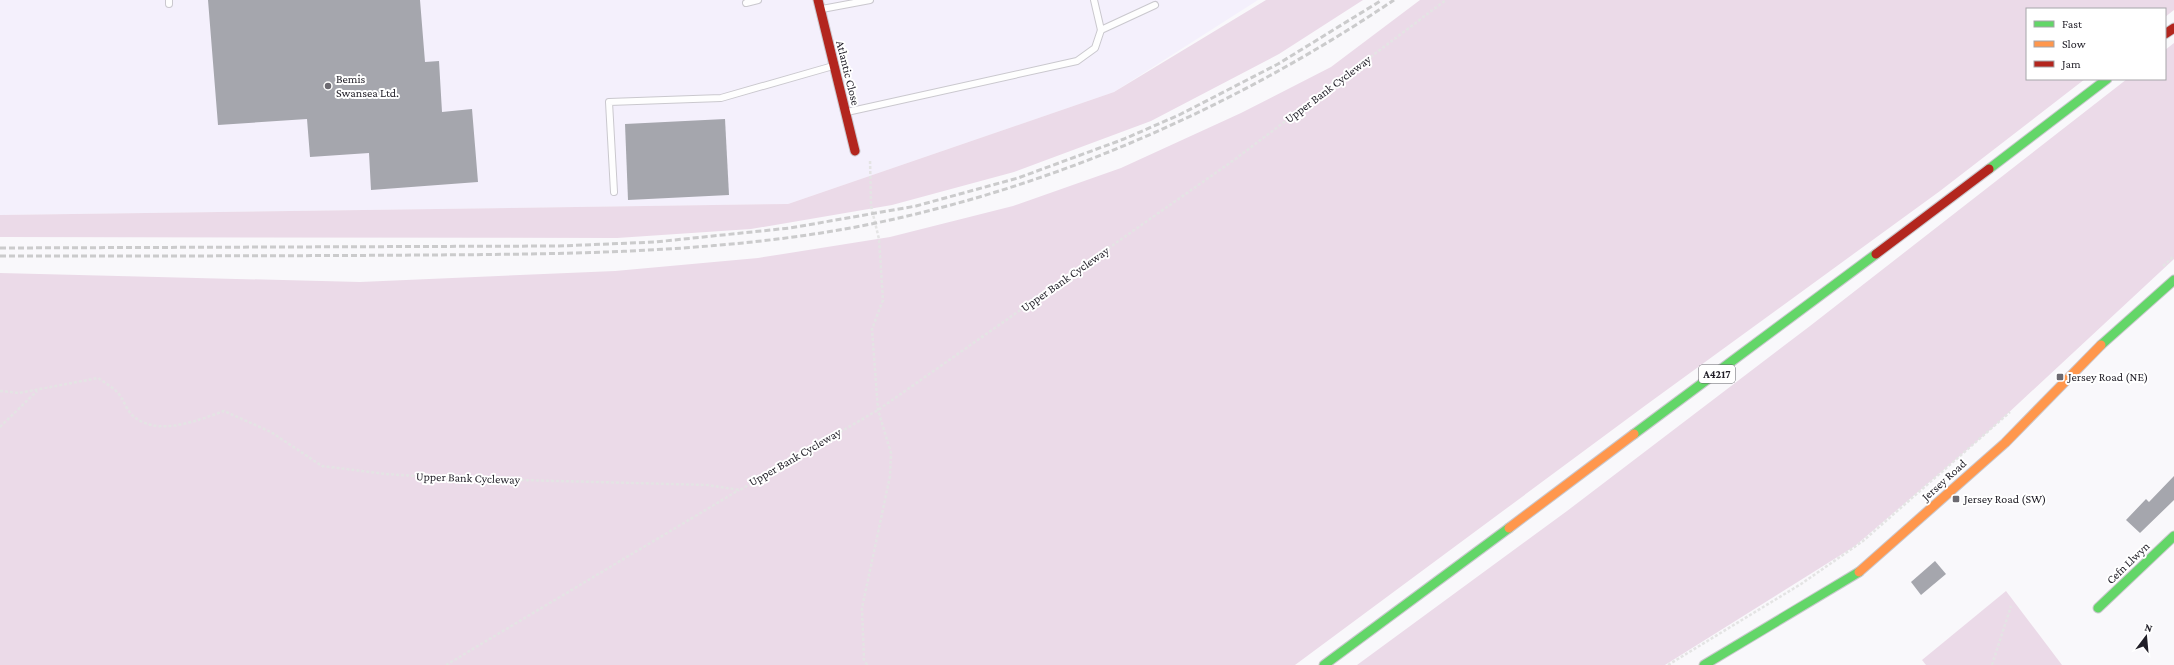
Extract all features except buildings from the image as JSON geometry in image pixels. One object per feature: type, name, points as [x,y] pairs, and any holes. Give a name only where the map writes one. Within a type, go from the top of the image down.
[{"type":"main road","name":"Atlantic Close","points":[[818,0],[855,151]]},
{"type":"main road","name":"A4217","points":[[1324,665],[1821,296],[2106,80]]},
{"type":"main road","name":"Jersey Road","points":[[1704,665],[1863,569],[2004,443],[2103,342],[2174,280]]},
{"type":"main road","name":"Cefn Llwyn","points":[[2098,608],[2174,536]]},
{"type":"lane","points":[[746,3],[758,0]]},
{"type":"lane","points":[[820,10],[870,0]]},
{"type":"lane","points":[[845,112],[1077,61],[1095,48],[1101,30],[1094,0]]},
{"type":"lane","points":[[1101,30],[1154,5]]},
{"type":"lane","points":[[614,192],[609,102],[721,98],[834,66]]},
{"type":"path","name":"Upper Bank Cycleway","points":[[0,391],[19,393],[38,391],[98,378],[116,391],[130,413],[142,423],[157,427],[197,421],[224,411],[271,432],[322,466],[386,474],[445,478],[708,485],[740,490],[878,410],[1234,160],[1446,0]]},
{"type":"path","points":[[867,665],[864,660],[862,608],[890,476],[890,453],[878,410],[872,329],[883,300],[879,239],[871,206],[870,156]]},
{"type":"path","points":[[2160,268],[2174,256]]},
{"type":"path","points":[[0,427],[38,391]]},
{"type":"path","points":[[1668,665],[1801,584],[1863,541],[2014,408]]},
{"type":"path","points":[[446,665],[740,490]]},
{"type":"path","points":[[1992,665],[2011,606]]},
{"type":"shaded area","points":[[0,0],[1258,0],[1114,92],[788,204],[0,215]]},
{"type":"shaded area","points":[[1266,0],[1363,0],[1279,54],[1151,121],[1014,172],[892,205],[751,229],[617,238],[0,237],[0,215],[788,204],[1114,92]]},
{"type":"shaded area","points":[[1420,0],[2174,0],[2174,10],[2166,16],[2166,8],[2026,8],[2026,80],[2084,80],[1940,191],[1646,405],[1295,665],[0,665],[0,273],[360,282],[615,271],[758,258],[890,237],[1013,206],[1121,168],[1241,113],[1331,67]]},
{"type":"shaded area","points":[[2174,43],[2174,259],[1990,430],[1855,546],[1665,665],[1357,665],[1567,511],[1810,326],[2126,80],[2166,80],[2166,49]]},
{"type":"shaded area","points":[[2006,591],[2062,665],[1926,665],[1922,660]]},
{"type":"railway","points":[[0,248],[559,246],[655,242],[790,228],[916,206],[1018,178],[1124,139],[1179,115],[1278,64],[1382,0]]},
{"type":"railway","points":[[0,256],[482,255],[589,253],[696,247],[750,242],[803,236],[856,227],[928,211],[998,191],[1068,168],[1136,140],[1203,110],[1269,76],[1332,40],[1394,0]]},
{"type":"traffic: fast","points":[[1989,169],[2106,80]]},
{"type":"traffic: fast","points":[[1634,434],[1876,254]]},
{"type":"traffic: fast","points":[[2101,345],[2174,280]]},
{"type":"traffic: fast","points":[[1324,665],[1509,528]]},
{"type":"traffic: fast","points":[[2098,608],[2174,536]]},
{"type":"traffic: fast","points":[[1704,665],[1859,572]]},
{"type":"traffic: slow","points":[[1859,572],[2005,443],[2101,345]]},
{"type":"traffic: slow","points":[[1509,528],[1634,434]]},
{"type":"traffic: jam","points":[[818,0],[855,151]]},
{"type":"traffic: jam","points":[[2166,33],[2174,28]]},
{"type":"traffic: jam","points":[[1876,254],[1989,169]]},
{"type":"place","name":"Bemis Swansea Ltd.","points":[[328,86]]},
{"type":"place","name":"Jersey Road (NE)","points":[[2060,377]]},
{"type":"place","name":"Jersey Road (SW)","points":[[1956,499]]}]
